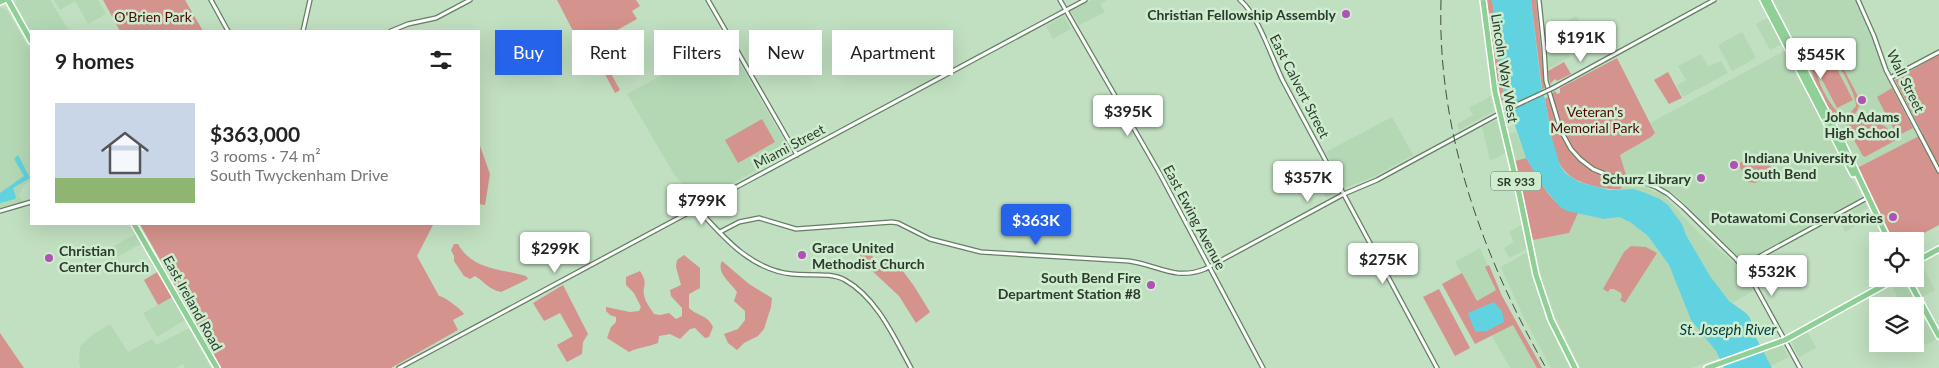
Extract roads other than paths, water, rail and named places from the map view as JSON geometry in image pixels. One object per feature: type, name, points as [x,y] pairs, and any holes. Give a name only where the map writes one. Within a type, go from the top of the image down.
[{"type":"main road","points":[[0,2],[4,0]]},
{"type":"main road","points":[[8,0],[30,40]]},
{"type":"main road","name":"Lincoln Way West","points":[[1483,0],[1493,83],[1536,275],[1551,320],[1575,368]]},
{"type":"main road","points":[[1763,0],[1867,198]]},
{"type":"main road","points":[[1768,0],[1844,146],[1884,232]]},
{"type":"main road","name":"East Ireland Road","points":[[135,225],[217,368]]},
{"type":"main road","points":[[1924,257],[1939,249]]},
{"type":"main road","points":[[1707,368],[1784,340],[1880,287]]},
{"type":"main road","points":[[1912,287],[1939,336]]},
{"type":"street","points":[[211,0],[227,30]]},
{"type":"street","points":[[303,30],[310,0]]},
{"type":"street","points":[[393,30],[408,24],[436,18],[470,0]]},
{"type":"street","points":[[708,0],[797,155]]},
{"type":"street","name":"East Ewing Avenue","points":[[1060,0],[1160,174],[1264,368]]},
{"type":"street","name":"Miami Street","points":[[399,368],[1085,0]]},
{"type":"street","name":"East Calvert Street","points":[[1240,0],[1249,10],[1272,54],[1279,73],[1437,368]]},
{"type":"street","points":[[1539,0],[1546,81],[1561,131],[1571,149],[1584,162],[1599,172],[1647,184],[1668,194],[1742,266],[1752,279],[1800,368]]},
{"type":"street","points":[[720,232],[739,222],[754,219],[769,221],[796,229],[892,222],[898,223],[930,239],[981,252],[1130,261],[1164,271],[1187,275],[1210,267],[1344,194],[1377,180],[1500,113],[1553,88],[1714,0]]},
{"type":"street","name":"Wall Street","points":[[1858,0],[1890,78],[1939,171]]},
{"type":"street","points":[[1890,78],[1939,52]]},
{"type":"street","points":[[1742,266],[1867,198]]},
{"type":"street","points":[[0,211],[30,202]]},
{"type":"street","points":[[697,208],[744,256],[765,267],[788,274],[829,276],[847,282],[864,296],[880,314],[911,368]]},
{"type":"water","name":"St. Joseph River","points":[[1492,0],[1531,0],[1541,85],[1551,135],[1560,165],[1565,173],[1579,182],[1609,190],[1633,189],[1643,192],[1660,199],[1668,205],[1682,224],[1686,235],[1710,276],[1729,301],[1750,318],[1754,334],[1772,368],[1724,368],[1716,351],[1691,320],[1669,265],[1648,236],[1630,222],[1619,217],[1604,219],[1567,211],[1560,207],[1545,189],[1526,158],[1504,93],[1499,66],[1498,36]]},
{"type":"water","points":[[18,155],[30,178],[13,188],[15,199],[0,203],[0,193],[24,176],[14,159]]},
{"type":"water","points":[[1494,302],[1502,311],[1504,322],[1487,331],[1476,332],[1468,314]]},
{"type":"railway","points":[[1441,0],[1442,49],[1447,97],[1456,145],[1468,191],[1502,281],[1546,368]]},
{"type":"place","name":"Christian Fellowship Assembly","points":[[1346,14]]},
{"type":"place","name":"John Adams High School","points":[[1862,100]]},
{"type":"place","name":"Indiana University South Bend","points":[[1734,165]]},
{"type":"place","name":"Schurz Library","points":[[1701,178]]},
{"type":"place","name":"Potawatomi Conservatories","points":[[1893,217]]},
{"type":"place","name":"Grace United Methodist Church","points":[[802,255]]},
{"type":"place","name":"Christian Center Church","points":[[49,258]]},
{"type":"place","name":"South Bend Fire Department Station #8","points":[[1151,285]]},
{"type":"park label","name":"O'Brien Park","points":[[153,16]]},
{"type":"park label","name":"Veteran's Memorial Park","points":[[1595,120]]}]
